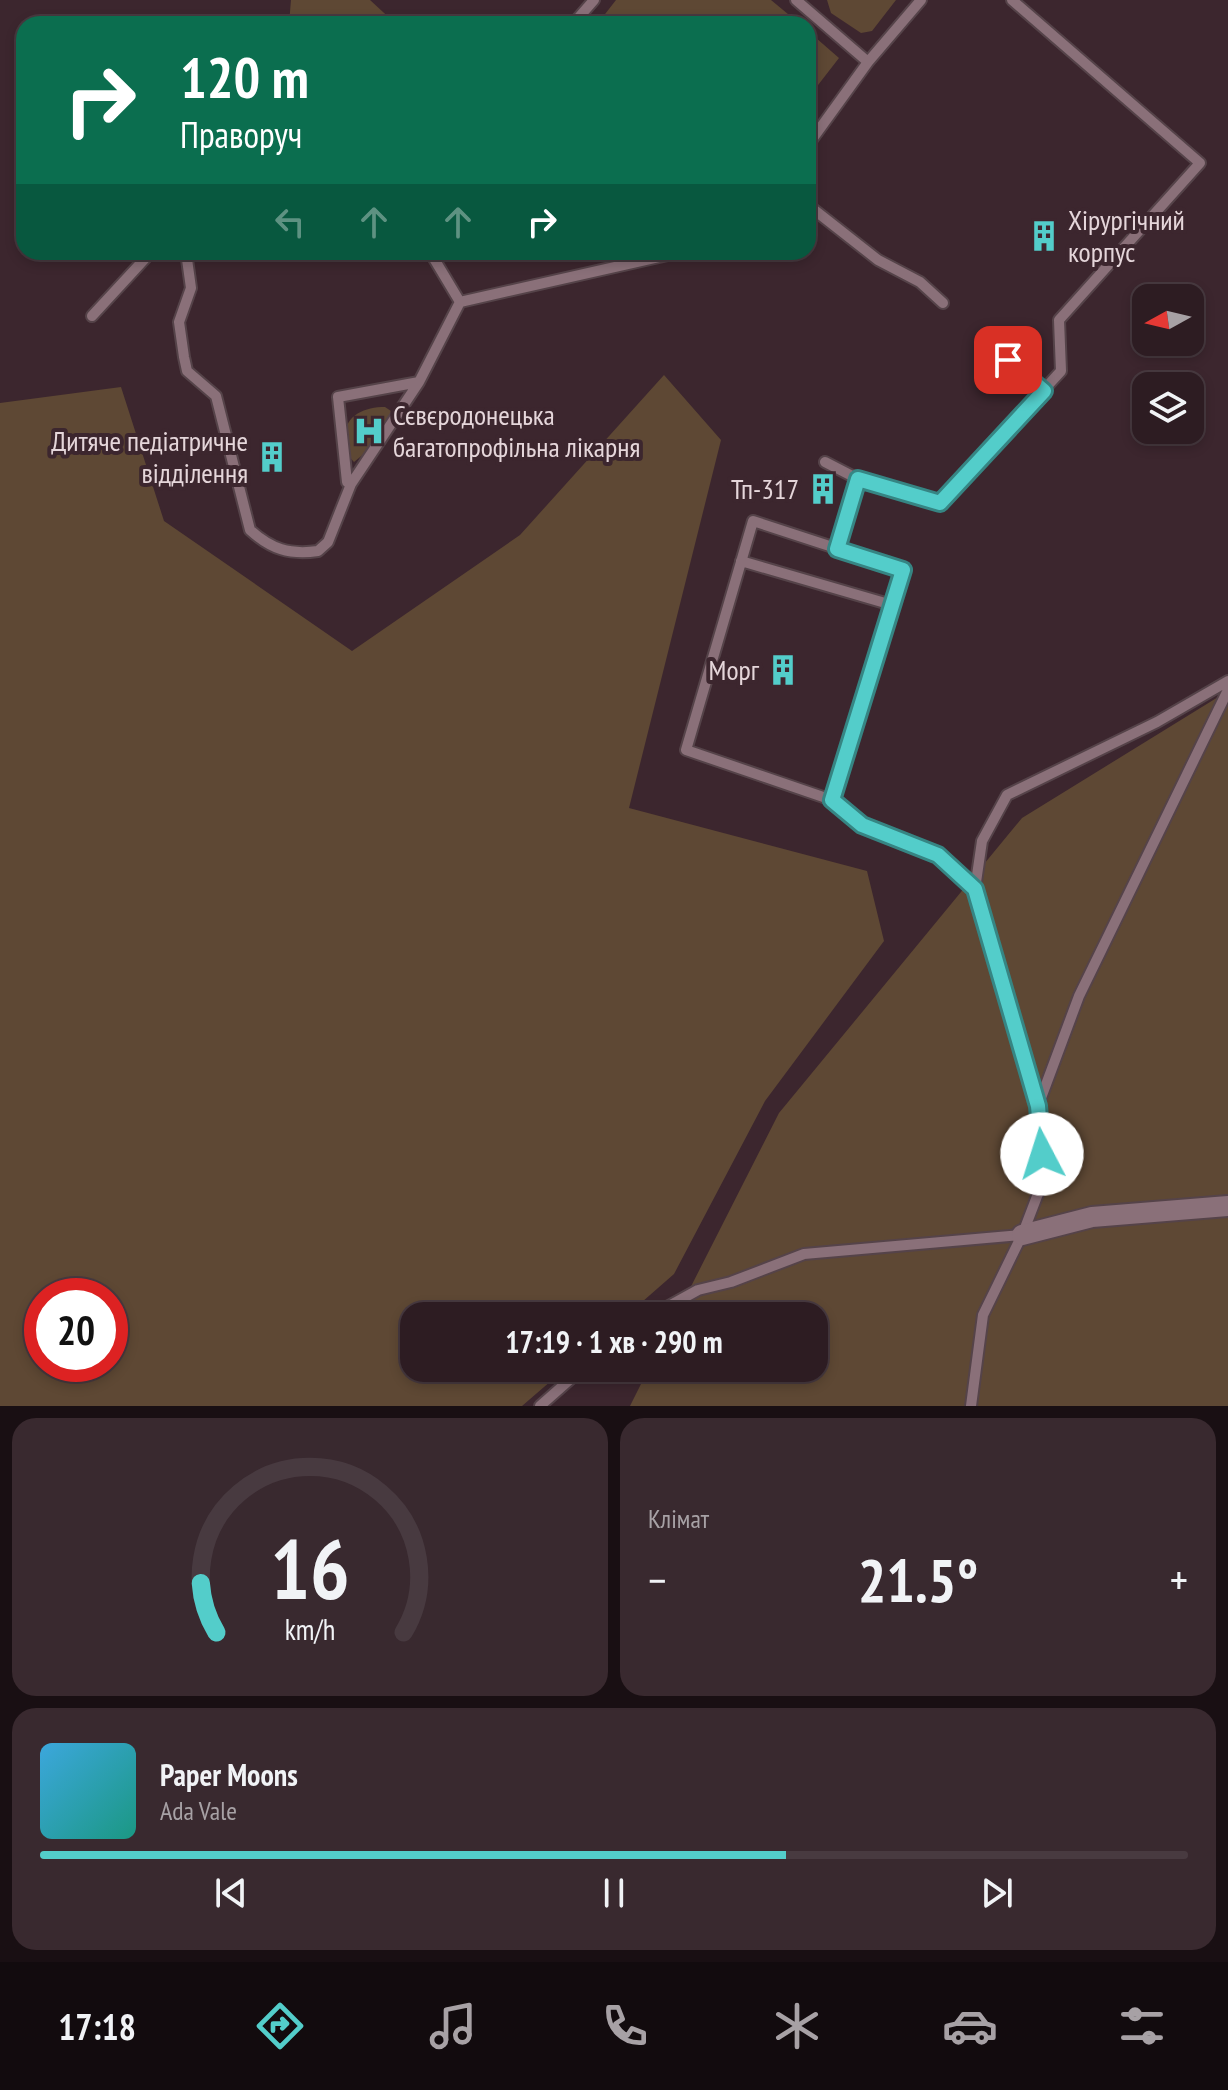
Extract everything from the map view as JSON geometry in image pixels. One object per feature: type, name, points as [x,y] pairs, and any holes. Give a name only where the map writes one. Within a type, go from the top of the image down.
[{"type":"street","points":[[1022,1235],[1092,1217],[1228,1206]]},
{"type":"lane","points":[[580,16],[594,0]]},
{"type":"lane","points":[[796,0],[815,16]]},
{"type":"lane","points":[[816,134],[868,62],[921,0]]},
{"type":"lane","points":[[825,462],[858,479],[940,503],[1061,371],[1059,320],[1200,163],[1012,0]]},
{"type":"lane","points":[[816,17],[868,62]]},
{"type":"lane","points":[[816,211],[878,260],[920,282],[943,303]]},
{"type":"lane","points":[[92,316],[144,260]]},
{"type":"lane","points":[[187,260],[191,288],[179,322],[187,371],[216,396],[250,530],[265,544],[286,553],[318,551],[328,542],[351,484],[419,382],[460,302]]},
{"type":"lane","points":[[435,260],[460,302]]},
{"type":"lane","points":[[460,302],[646,260]]},
{"type":"lane","points":[[990,345],[1044,391]]},
{"type":"lane","points":[[351,484],[347,482],[338,397],[419,382]]},
{"type":"lane","points":[[837,549],[858,479]]},
{"type":"lane","points":[[832,800],[903,570],[753,521],[686,750],[832,800],[862,825],[938,855],[975,889]]},
{"type":"lane","points":[[741,561],[892,605]]},
{"type":"lane","points":[[971,1406],[983,1315],[1022,1235],[1044,1178],[1038,1106],[975,889],[982,841],[1007,795],[1157,722],[1228,681]]},
{"type":"lane","points":[[1038,1106],[1079,996],[1228,690]]},
{"type":"lane","points":[[676,1302],[698,1290],[731,1282],[804,1254],[1022,1235]]},
{"type":"lane","points":[[540,1406],[567,1382]]},
{"type":"shaded area","points":[[291,0],[370,0],[387,16],[290,16]]},
{"type":"shaded area","points":[[616,0],[771,0],[790,16],[604,16]]},
{"type":"shaded area","points":[[827,0],[896,0],[872,31],[861,33],[831,13]]},
{"type":"shaded area","points":[[816,38],[839,58],[816,88]]},
{"type":"shaded area","points":[[664,375],[721,440],[629,808],[867,871],[884,941],[765,1101],[674,1274],[642,1302],[400,1302],[400,1382],[550,1382],[522,1406],[0,1406],[0,403],[121,387],[164,521],[352,651],[520,535]]},
{"type":"shaded area","points":[[385,407],[391,411],[390,415],[365,453],[354,462],[346,445],[348,423],[363,411]]},
{"type":"shaded area","points":[[1223,694],[1228,706],[1228,1406],[630,1406],[642,1382],[828,1382],[828,1302],[683,1302],[779,1113],[1022,818]]},
{"type":"place","name":"Хірургічний корпус","points":[[1044,236]]},
{"type":"place","name":"Сєвєродонецька багатопрофiльна лiкарня","points":[[369,431]]},
{"type":"place","name":"Дитяче педіатричне відділення","points":[[272,457]]},
{"type":"place","name":"Тп-317","points":[[823,489]]},
{"type":"place","name":"Морг","points":[[783,670]]},
{"type":"route","points":[[1008,360],[1044,391],[940,503],[858,479],[837,549],[903,570],[832,800],[862,825],[938,855],[975,889],[1038,1106],[1042,1154]]}]
